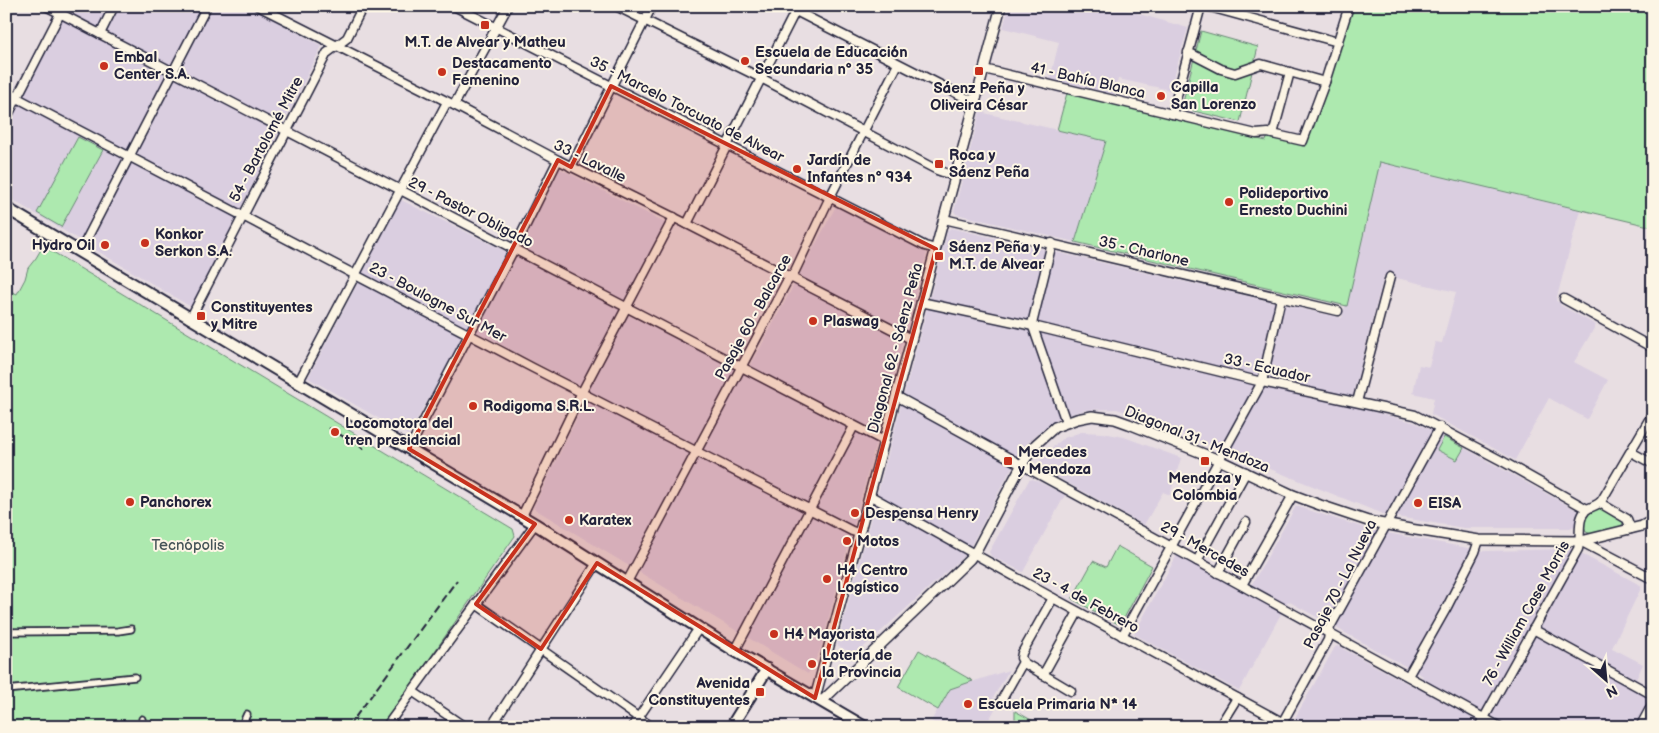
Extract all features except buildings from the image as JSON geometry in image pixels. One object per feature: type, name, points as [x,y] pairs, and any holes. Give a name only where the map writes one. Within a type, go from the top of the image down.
[{"type":"main road","points":[[6,208],[536,524],[736,651],[865,727]]},
{"type":"main road","points":[[731,727],[767,669]]},
{"type":"street","name":"29 - Pastor Obligado","points":[[46,6],[62,10],[100,34],[172,72],[884,441]]},
{"type":"street","points":[[100,34],[114,6]]},
{"type":"street","points":[[80,252],[207,6]]},
{"type":"street","name":"33 - Lavalle","points":[[258,6],[911,339]]},
{"type":"street","name":"54 - Bartolomé Mitre","points":[[190,319],[327,53],[347,38],[363,6]]},
{"type":"street","name":"35 - Marcelo Torcuato de Alvear","points":[[454,6],[924,246],[936,249]]},
{"type":"street","points":[[298,383],[450,103],[497,28],[508,6]]},
{"type":"street","points":[[616,6],[761,78],[942,172],[954,176]]},
{"type":"street","points":[[571,167],[652,6]]},
{"type":"street","points":[[786,6],[797,9],[898,64],[966,98],[976,99]]},
{"type":"street","name":"Diagonal 62 - Sáenz Peña","points":[[819,699],[859,533],[1000,6]]},
{"type":"street","points":[[1172,114],[1200,6]]},
{"type":"street","points":[[1206,6],[1338,42]]},
{"type":"street","points":[[1188,52],[1221,69],[1235,72],[1261,64],[1325,82],[1349,6]]},
{"type":"street","points":[[687,224],[797,9]]},
{"type":"street","points":[[6,119],[62,10]]},
{"type":"street","name":"Pasaje 60 - Balcarce","points":[[627,582],[740,366],[794,273],[830,197],[898,64]]},
{"type":"street","name":"41 - Bahía Blanca","points":[[984,69],[1256,134],[1273,134],[1303,141],[1325,82]]},
{"type":"street","points":[[1273,134],[1290,72]]},
{"type":"street","name":"23 - Boulogne Sur Mer","points":[[6,92],[469,334],[859,533]]},
{"type":"street","points":[[409,449],[514,249],[558,160]]},
{"type":"street","points":[[522,516],[582,392],[674,217]]},
{"type":"street","name":"35 - Charlone","points":[[944,218],[1338,311]]},
{"type":"street","points":[[1052,243],[1032,321],[1066,422]]},
{"type":"street","points":[[1358,402],[1390,276]]},
{"type":"street","points":[[1122,636],[1262,382],[1281,298]]},
{"type":"street","points":[[1564,299],[1653,348]]},
{"type":"street","name":"33 - Ecuador","points":[[922,302],[1033,326],[1262,382],[1415,415],[1587,509]]},
{"type":"street","name":"29 - Mercedes","points":[[896,396],[1500,727]]},
{"type":"street","points":[[1587,509],[1600,503],[1653,413]]},
{"type":"street","name":"Diagonal 31 - Mendoza","points":[[819,699],[975,554],[1022,464],[1042,438],[1055,427],[1066,422],[1092,416],[1115,419],[1219,460],[1293,494],[1352,516],[1386,524],[1479,540],[1581,541],[1631,529],[1653,520]]},
{"type":"street","points":[[736,651],[854,426]]},
{"type":"street","name":"Pasaje 70 - La Nueva","points":[[1281,724],[1328,640],[1330,627],[1440,427]]},
{"type":"street","points":[[1631,452],[1653,464]]},
{"type":"street","points":[[1197,561],[1246,472]]},
{"type":"street","points":[[1242,585],[1293,494]]},
{"type":"street","name":"23 - 4 de Febrero","points":[[869,495],[1281,724],[1291,727]]},
{"type":"street","points":[[1600,503],[1627,519],[1631,529]]},
{"type":"street","name":"76 - William Case Morris","points":[[1479,727],[1578,549],[1581,541],[1580,520],[1587,509]]},
{"type":"street","points":[[1218,573],[1246,522]]},
{"type":"street","points":[[386,727],[536,524]]},
{"type":"street","points":[[1408,676],[1447,608],[1479,540]]},
{"type":"street","points":[[1581,541],[1653,580]]},
{"type":"street","points":[[491,727],[597,563]]},
{"type":"street","points":[[1053,598],[1021,658],[1023,662],[1071,691]]},
{"type":"street","points":[[476,604],[652,727]]},
{"type":"street","points":[[1043,675],[1078,612]]},
{"type":"street","points":[[632,727],[699,628]]},
{"type":"street","points":[[6,632],[118,631],[131,629]]},
{"type":"street","points":[[1533,630],[1653,695]]},
{"type":"street","points":[[1001,701],[1023,662]]},
{"type":"street","points":[[6,690],[135,677]]},
{"type":"street","points":[[412,691],[465,727]]},
{"type":"street","points":[[1218,727],[1237,698]]},
{"type":"street","points":[[1640,727],[1653,703]]},
{"type":"street","points":[[241,727],[247,714]]},
{"type":"street","points":[[142,719],[143,727]]},
{"type":"highlighted area","points":[[611,86],[936,249],[815,698],[597,563],[541,649],[476,604],[535,524],[409,449],[558,160],[571,167]]},
{"type":"shaded area","points":[[68,6],[248,6],[322,46],[191,307],[6,196],[6,96],[17,102]]},
{"type":"shaded area","points":[[1009,6],[1111,6],[1188,28],[1170,90],[1118,79],[1114,94],[1050,79],[1059,42],[1003,28]]},
{"type":"shaded area","points":[[980,112],[1106,141],[1075,242],[956,214],[954,211]]},
{"type":"shaded area","points":[[1379,162],[1580,210],[1556,301],[1596,325],[1574,362],[1608,380],[1587,419],[1549,398],[1515,460],[1431,414],[1434,398],[1413,393],[1419,365],[1429,367],[1435,342],[1442,343],[1456,292],[1384,275],[1350,406],[1413,422],[1433,431],[1578,511],[1576,525],[1570,528],[1464,528],[1385,515],[1117,409],[1085,410],[1058,418],[1039,432],[1021,450],[967,553],[855,655],[837,645],[948,230],[951,228],[1342,318]]},
{"type":"shaded area","points":[[559,168],[668,224],[620,311],[746,374],[836,206],[927,253],[820,651],[808,674],[533,508],[590,391],[469,328],[408,435],[308,378],[401,200],[515,256]]},
{"type":"shaded area","points":[[1081,432],[1103,433],[1124,437],[1181,458],[1170,495],[1163,492],[1144,525],[1041,468],[1040,461],[1049,450],[1064,438]]},
{"type":"shaded area","points":[[1033,479],[1065,495],[1023,572],[991,556],[989,552],[1029,480]]},
{"type":"shaded area","points":[[1296,506],[1371,530],[1484,551],[1572,549],[1642,586],[1612,648],[1643,664],[1632,688],[1653,700],[1653,727],[1306,727],[1297,722],[1295,718],[1335,647],[1338,646],[1414,687],[1423,676],[1288,601],[1239,691],[1134,634],[1177,555],[1248,591]]},
{"type":"shaded area","points":[[1009,670],[993,698],[999,702],[985,727],[941,727],[931,721],[950,689]]},
{"type":"green space","points":[[1352,6],[1653,6],[1653,227],[1380,162],[1347,306],[1075,242],[1106,141],[1057,130],[1067,93],[1266,141],[1268,136],[1306,145]]},
{"type":"green space","points":[[1201,31],[1258,47],[1240,122],[1185,109],[1182,106]]},
{"type":"green space","points":[[78,137],[103,150],[61,227],[37,213]]},
{"type":"green space","name":"Tecnópolis","points":[[43,246],[513,529],[515,536],[382,727],[6,727],[6,289],[17,294],[25,279],[28,268]]},
{"type":"green space","points":[[1444,437],[1464,448],[1457,460],[1437,450]]},
{"type":"green space","points":[[1604,508],[1624,521],[1621,527],[1592,534],[1586,532],[1583,523],[1586,516],[1593,510]]},
{"type":"green space","points":[[1117,546],[1152,566],[1122,622],[1118,624],[1072,599],[1093,561],[1106,567]]},
{"type":"green space","points":[[919,650],[973,681],[950,689],[938,710],[898,687]]},
{"type":"green space","points":[[1015,711],[1044,727],[1015,727]]},
{"type":"railway","points":[[329,428],[364,449]]},
{"type":"railway","points":[[348,727],[457,580]]},
{"type":"place","name":"M.T. de Alvear y Matheu","points":[[485,25]]},
{"type":"place","name":"Escuela de Educación Secundaria nº 35","points":[[745,61]]},
{"type":"place","name":"Embal Center S.A.","points":[[104,66]]},
{"type":"place","name":"Sáenz Peña y Oliveira César","points":[[979,71]]},
{"type":"place","name":"Destacamento Femenino","points":[[442,72]]},
{"type":"place","name":"Capilla San Lorenzo","points":[[1161,96]]},
{"type":"place","name":"Roca y Sáenz Peña","points":[[939,164]]},
{"type":"place","name":"Jardín de Infantes nº 934","points":[[797,169]]},
{"type":"place","name":"Polideportivo Ernesto Duchini","points":[[1229,202]]},
{"type":"place","name":"Konkor Serkon S.A.","points":[[145,243]]},
{"type":"place","name":"Hydro Oil","points":[[105,245]]},
{"type":"place","name":"Sáenz Peña y M.T. de Alvear","points":[[939,256]]},
{"type":"place","name":"Constituyentes y Mitre","points":[[201,316]]},
{"type":"place","name":"Plaswag","points":[[813,321]]},
{"type":"place","name":"Rodigoma S.R.L.","points":[[473,406]]},
{"type":"place","name":"Locomotora del tren presidencial","points":[[335,432]]},
{"type":"place","name":"Mercedes y Mendoza","points":[[1008,461]]},
{"type":"place","name":"Mendoza y Colombia","points":[[1205,461]]},
{"type":"place","name":"Panchorex","points":[[130,502]]},
{"type":"place","name":"EISA","points":[[1418,503]]},
{"type":"place","name":"Despensa Henry","points":[[855,513]]},
{"type":"place","name":"Karatex","points":[[569,520]]},
{"type":"place","name":"Motos","points":[[847,541]]},
{"type":"place","name":"H4 Centro Logístico","points":[[827,579]]},
{"type":"place","name":"H4 Mayorista","points":[[774,634]]},
{"type":"place","name":"Lotería de la Provincia","points":[[812,664]]},
{"type":"place","name":"Avenida Constituyentes","points":[[760,692]]},
{"type":"place","name":"Escuela Primaria N* 14","points":[[968,704]]}]
